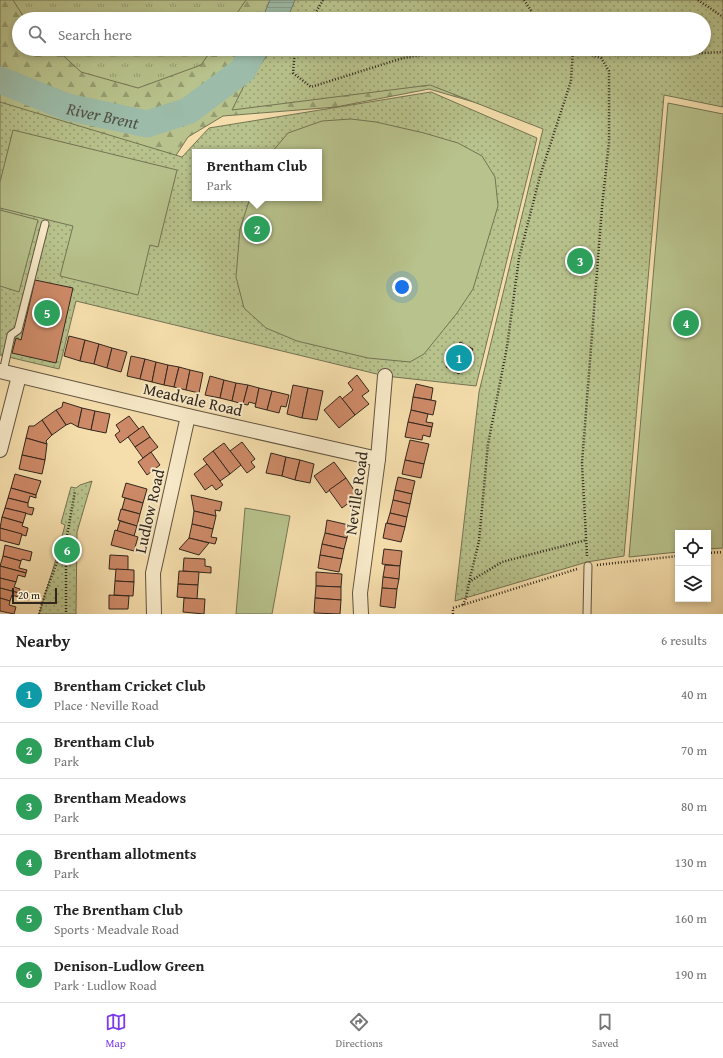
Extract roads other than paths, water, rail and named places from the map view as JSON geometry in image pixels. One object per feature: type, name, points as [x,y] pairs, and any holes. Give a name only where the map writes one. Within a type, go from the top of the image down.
[{"type":"street","name":"Meadvale Road","points":[[1,372],[378,459]]},
{"type":"street","points":[[0,450],[19,376]]},
{"type":"street","name":"Neville Road","points":[[361,614],[361,586],[378,459],[385,376]]},
{"type":"street","name":"Ludlow Road","points":[[154,614],[153,573],[188,416]]},
{"type":"lane","points":[[1,372],[11,336],[18,330],[45,224]]},
{"type":"lane","points":[[587,614],[588,566]]},
{"type":"water","points":[[270,0],[295,0],[290,12],[265,12]]},
{"type":"water","points":[[239,56],[267,56],[257,69],[210,108],[197,91],[231,66]]},
{"type":"waterway","name":"River Brent","points":[[0,80],[67,107],[147,124],[188,111],[243,70],[250,56]]},
{"type":"place","name":"Brentham Club","points":[[257,229]]},
{"type":"place","name":"Brentham Meadows","points":[[580,261]]},
{"type":"place","name":"The Brentham Club","points":[[47,313]]},
{"type":"place","name":"Brentham allotments","points":[[686,323]]},
{"type":"place","name":"Brentham Cricket Club","points":[[459,358]]},
{"type":"place","name":"Denison-Ludlow Green","points":[[67,550]]}]
